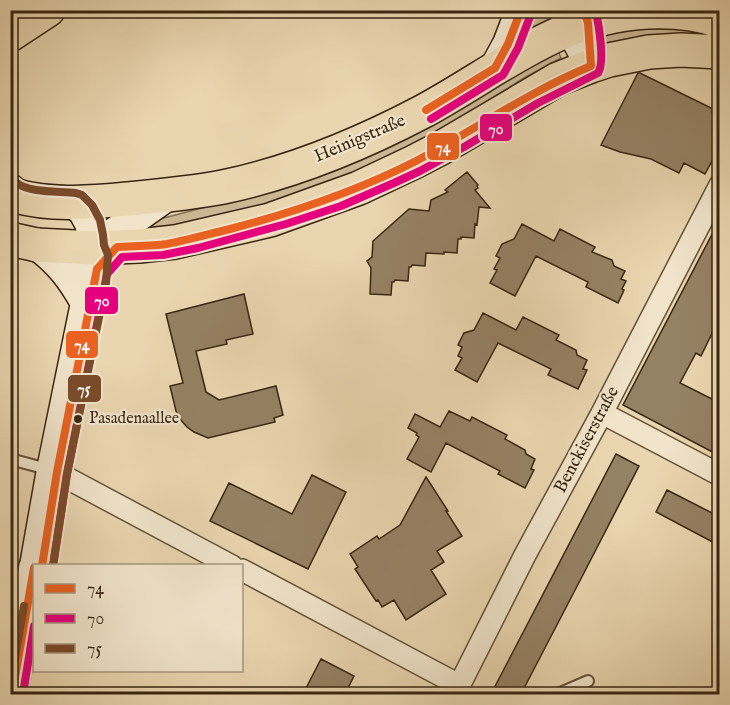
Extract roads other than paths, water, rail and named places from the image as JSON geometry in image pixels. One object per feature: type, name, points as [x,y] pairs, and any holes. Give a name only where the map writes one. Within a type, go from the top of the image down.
[{"type":"main road","points":[[10,35],[48,10]]},
{"type":"main road","points":[[495,68],[508,44],[521,10]]},
{"type":"main road","name":"Heinigstraße","points":[[12,194],[31,200],[75,203],[168,195],[222,187],[264,177],[339,151],[424,111],[577,18],[686,12],[720,21]]},
{"type":"main road","points":[[577,18],[591,66]]},
{"type":"main road","points":[[24,242],[102,254],[139,246],[175,243],[270,220],[359,188],[441,148],[558,79],[591,66],[649,52],[681,50],[720,52]]},
{"type":"main road","points":[[42,564],[55,471],[86,303],[102,254],[168,195]]},
{"type":"main road","points":[[36,564],[102,254],[93,236],[90,223],[75,203]]},
{"type":"main road","points":[[24,242],[52,256],[75,284],[86,303]]},
{"type":"main road","points":[[12,694],[33,578]]},
{"type":"main road","points":[[20,694],[33,614]]},
{"type":"street","name":"Benckiserstraße","points":[[457,690],[525,555],[602,413],[720,185]]},
{"type":"street","points":[[602,413],[720,475]]},
{"type":"street","points":[[55,471],[228,564]]},
{"type":"street","points":[[243,571],[457,690]]},
{"type":"lane","points":[[10,459],[55,471]]},
{"type":"lane","points":[[558,694],[588,681]]},
{"type":"place","name":"Pasadenaallee","points":[[78,419]]}]
